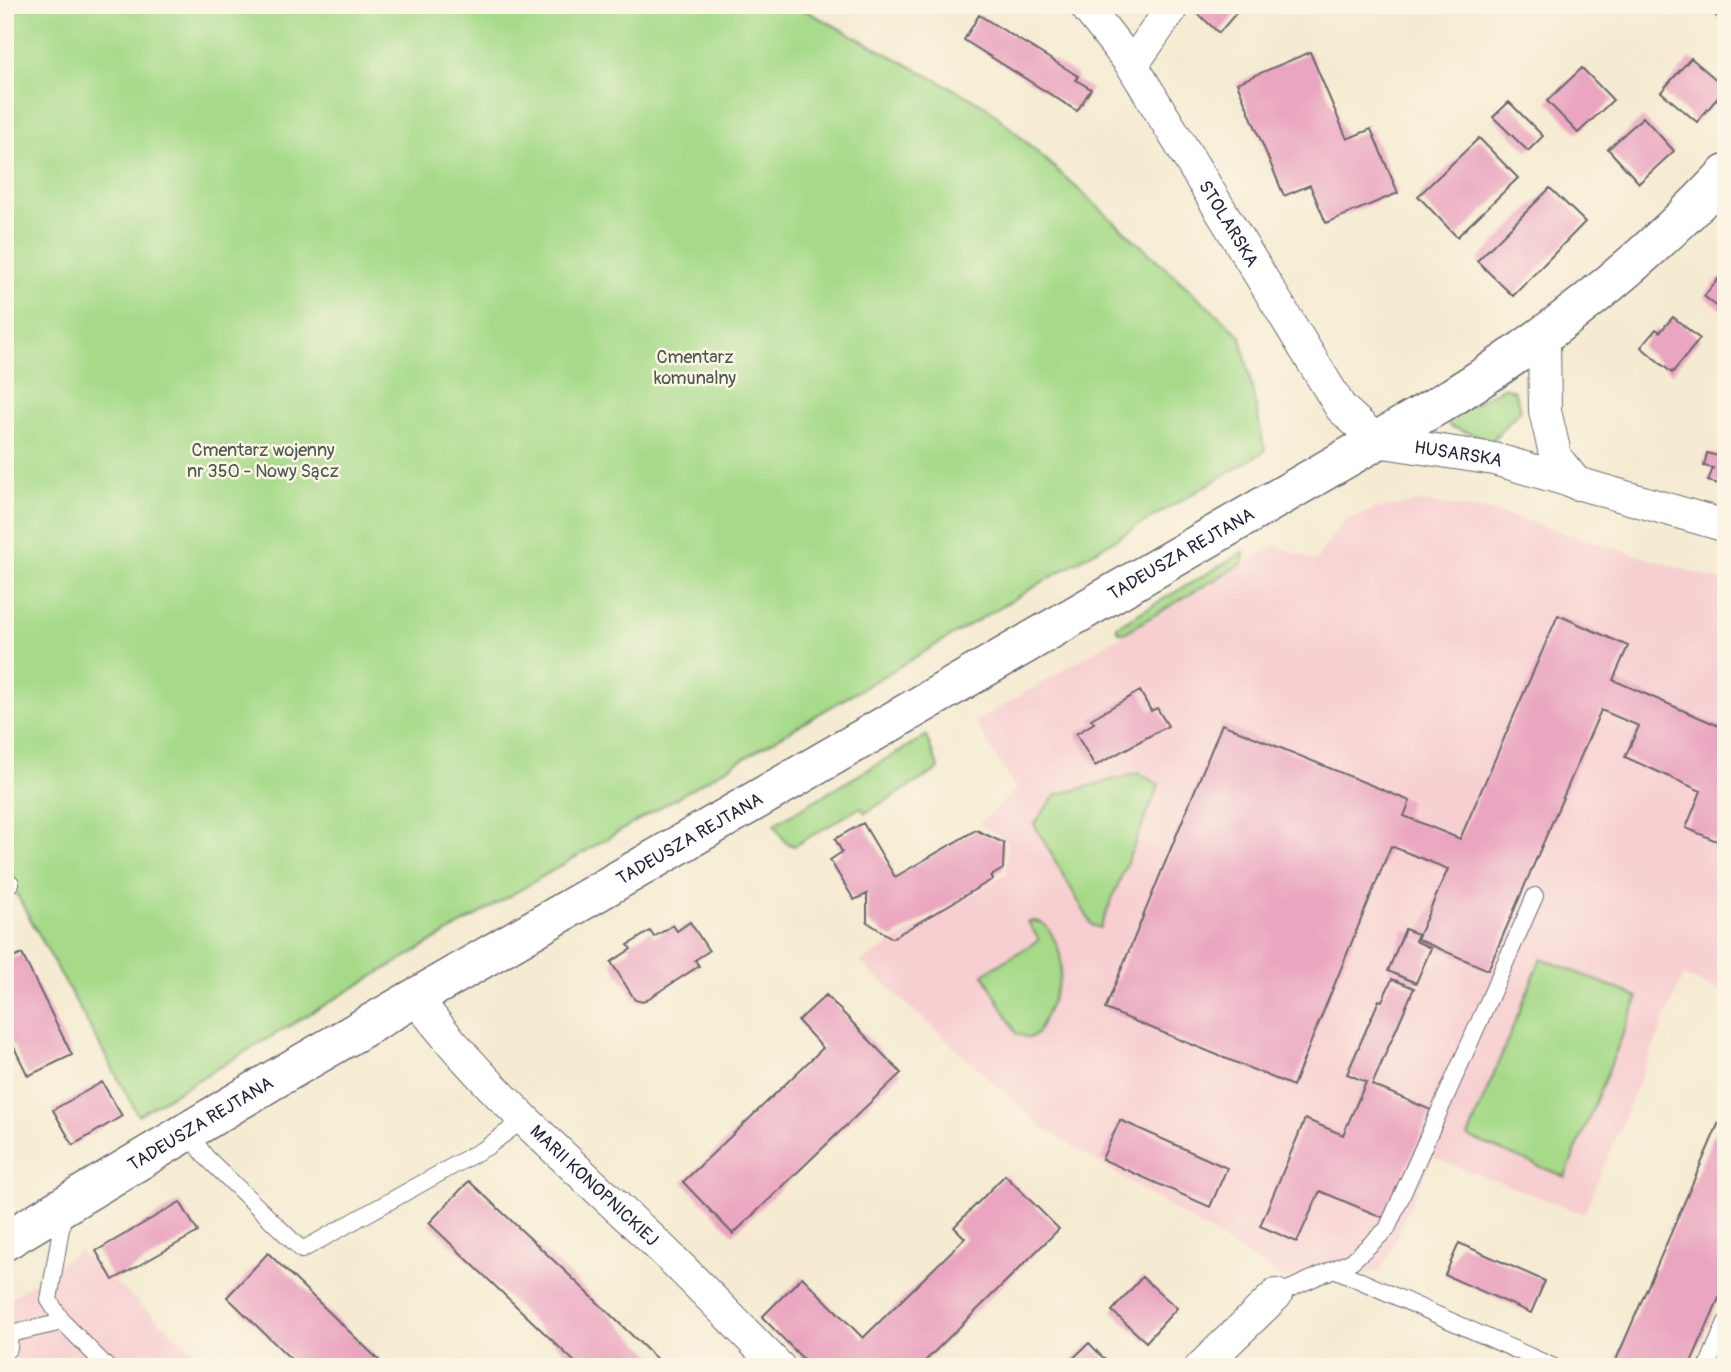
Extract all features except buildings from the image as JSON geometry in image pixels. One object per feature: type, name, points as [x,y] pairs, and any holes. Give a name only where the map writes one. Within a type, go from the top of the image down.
[{"type":"street","name":"STOLARSKA","points":[[1085,5],[1132,65],[1341,408],[1377,441]]},
{"type":"street","points":[[1132,65],[1174,5]]},
{"type":"street","name":"HUSARSKA","points":[[1377,441],[1544,338],[1631,268],[1726,174]]},
{"type":"street","points":[[1544,338],[1545,411],[1556,458],[1577,484]]},
{"type":"street","name":"HUSARSKA","points":[[1377,441],[1494,459],[1726,526]]},
{"type":"street","name":"TADEUSZA REJTANA","points":[[5,1241],[416,998],[1377,441]]},
{"type":"street","name":"MARII KONOPNICKIEJ","points":[[416,998],[437,1026],[524,1119],[646,1234],[779,1367]]},
{"type":"street","points":[[1201,1367],[1276,1295]]},
{"type":"lane","points":[[1276,1295],[1352,1261],[1387,1229],[1535,896]]},
{"type":"lane","points":[[188,1132],[206,1157],[302,1250],[487,1146],[524,1119]]},
{"type":"lane","points":[[65,1204],[48,1300],[63,1322],[107,1367]]},
{"type":"lane","points":[[1334,1269],[1555,1367]]},
{"type":"lane","points":[[5,1352],[9,1348],[7,1331],[63,1322]]},
{"type":"lane","points":[[1707,1367],[1726,1322]]},
{"type":"shaded area","points":[[1421,502],[1493,511],[1726,582],[1726,993],[1683,976],[1584,1214],[1432,1157],[1381,1272],[1284,1279],[1045,1129],[860,962],[1007,873],[1007,841],[979,824],[1016,789],[975,722],[1275,545],[1316,561],[1342,522],[1375,509]]},
{"type":"shaded area","points":[[79,1251],[212,1367],[5,1367],[5,1302]]},
{"type":"green space","name":"Cmentarz komunalny","points":[[5,5],[795,5],[986,106],[1241,336],[1265,451],[138,1115],[5,873]]},
{"type":"green space","points":[[1504,387],[1514,391],[1521,410],[1491,441],[1449,426],[1448,419]]},
{"type":"green space","points":[[1244,552],[1243,563],[1124,633],[1117,631],[1117,626]]},
{"type":"green space","points":[[926,736],[939,769],[865,813],[861,807],[794,846],[785,842],[774,824]]},
{"type":"green space","points":[[1139,773],[1159,785],[1100,928],[1092,925],[1034,824],[1056,795]]},
{"type":"green space","points":[[1028,922],[1043,924],[1049,930],[1059,949],[1061,961],[1058,986],[1037,1034],[1029,1038],[1017,1034],[983,974],[1039,940]]},
{"type":"green space","points":[[1541,958],[1638,997],[1565,1177],[1468,1137]]},
{"type":"park label","name":"Cmentarz wojenny nr 350 - Nowy Sącz","points":[[263,460]]}]
